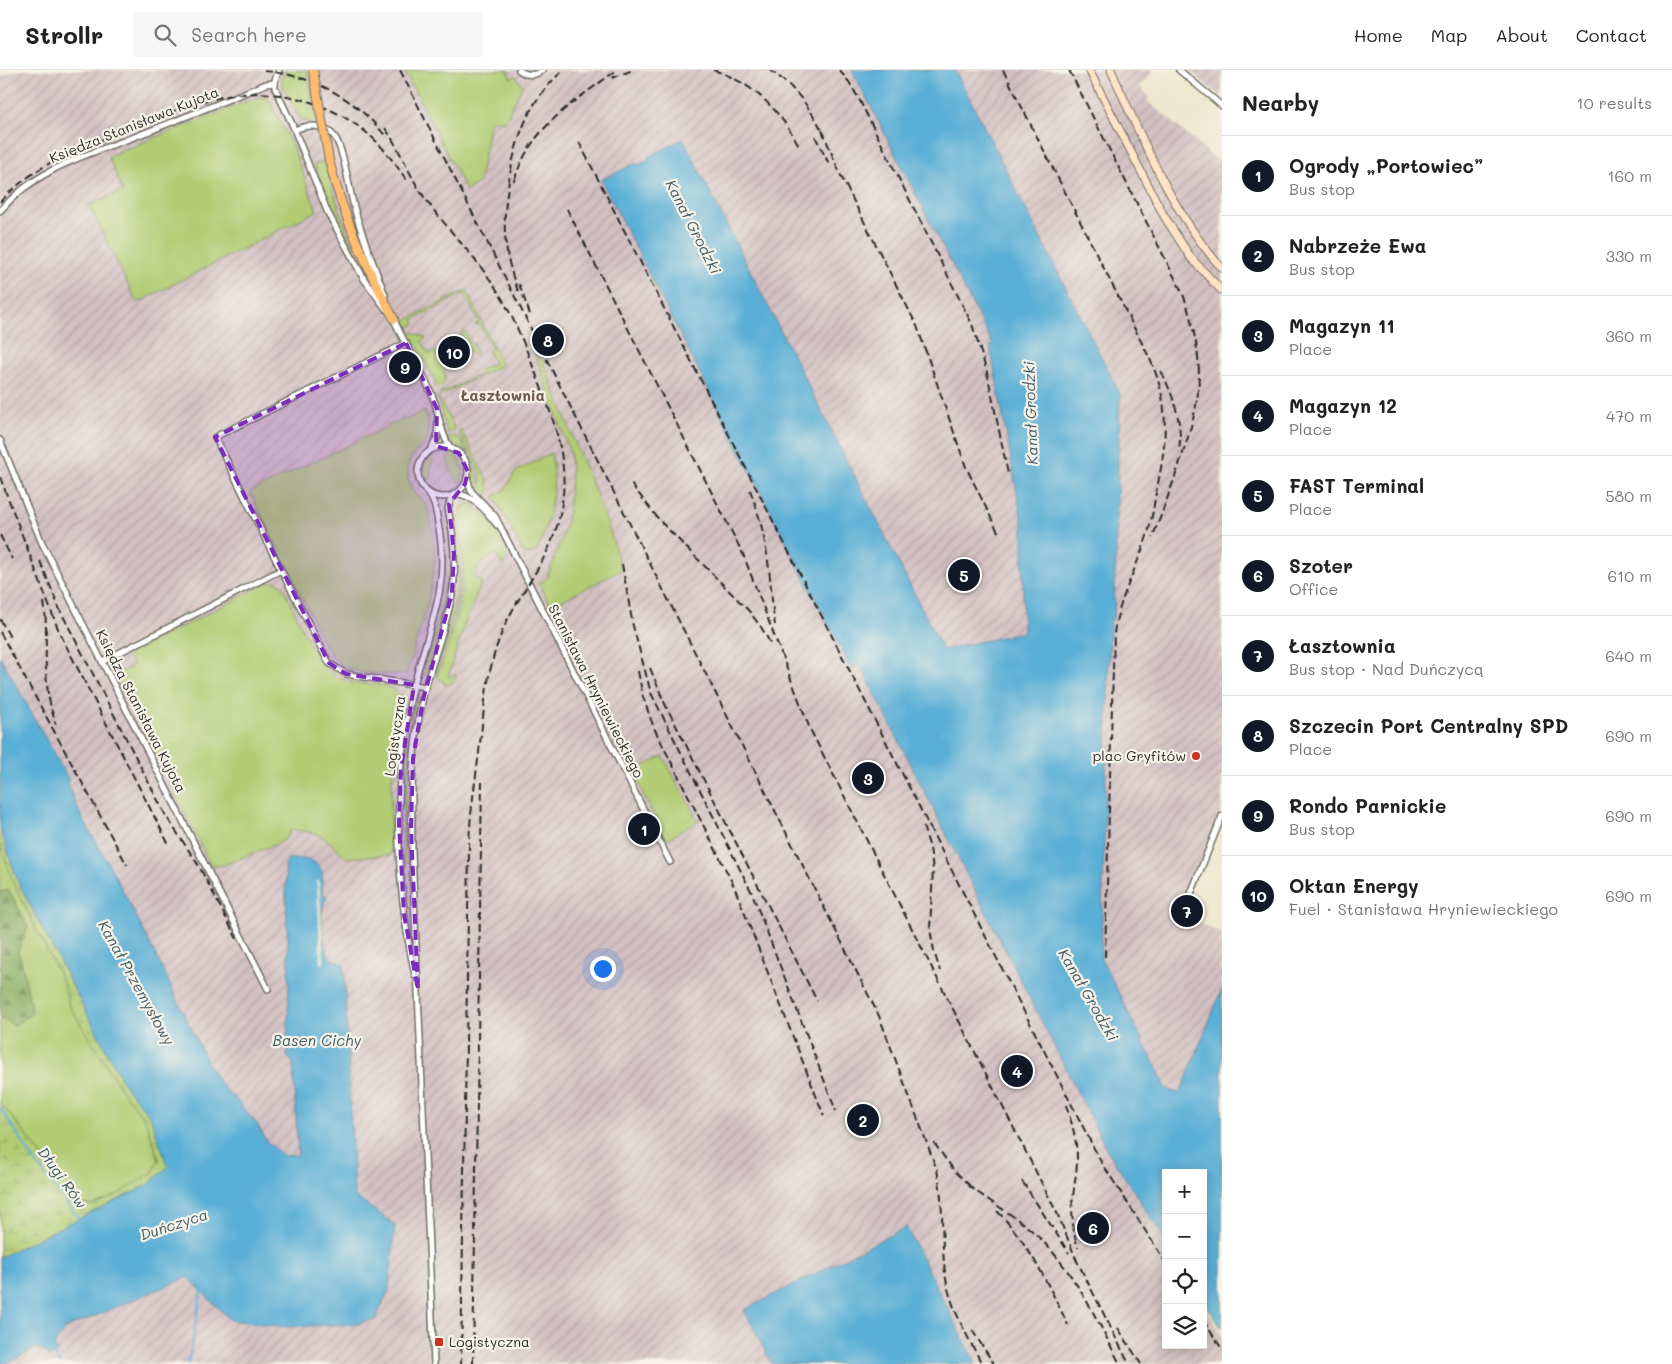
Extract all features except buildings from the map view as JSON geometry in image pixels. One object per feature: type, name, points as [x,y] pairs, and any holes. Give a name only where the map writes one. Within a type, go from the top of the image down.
[{"type":"main road","points":[[313,70],[329,160],[338,194],[353,234],[394,319]]},
{"type":"main road","points":[[1089,70],[1164,216],[1192,258],[1222,291]]},
{"type":"main road","points":[[1112,70],[1170,193],[1193,232],[1222,268]]},
{"type":"street","points":[[279,70],[275,83],[322,201],[335,229],[366,284],[394,319]]},
{"type":"street","points":[[519,70],[529,75],[538,74],[543,70]]},
{"type":"street","points":[[1179,70],[1222,106]]},
{"type":"street","name":"Księdza Stanisława Kujota","points":[[0,211],[30,184],[61,165],[266,84],[275,83]]},
{"type":"street","points":[[295,130],[306,126],[320,127],[330,132],[336,140],[341,151],[349,190],[361,230],[394,319],[430,391],[445,440],[452,449]]},
{"type":"street","points":[[406,343],[216,437],[326,658],[334,667],[346,674],[426,687]]},
{"type":"street","points":[[429,451],[440,447],[452,449],[461,454],[465,460],[467,477],[462,488],[454,494],[438,497],[426,492],[419,482],[418,470],[420,460],[429,451],[437,438],[437,409]]},
{"type":"street","name":"Księdza Stanisława Kujota","points":[[0,440],[9,458],[40,538],[268,989]]},
{"type":"street","name":"Stanisława Hryniewieckiego","points":[[467,477],[471,490],[492,512],[670,862]]},
{"type":"street","name":"Logistyczna","points":[[418,990],[403,905],[399,824],[401,769],[406,723],[414,685],[437,608],[443,570],[442,543],[435,506],[426,492]]},
{"type":"street","name":"Stanisława Hryniewieckiego","points":[[454,494],[463,495],[473,500],[501,530]]},
{"type":"street","name":"Logistyczna","points":[[434,1363],[412,852],[411,786],[418,728],[426,687],[448,614],[452,593],[454,548],[448,508],[454,494]]},
{"type":"street","points":[[103,662],[281,570]]},
{"type":"street","points":[[1182,916],[1222,816]]},
{"type":"highlighted area","points":[[406,343],[437,409],[436,446],[459,453],[468,472],[465,484],[449,504],[454,554],[452,593],[423,700],[413,759],[411,828],[418,990],[404,914],[399,824],[401,769],[414,685],[346,674],[329,663],[215,437]]},
{"type":"shaded area","points":[[19,70],[852,70],[993,345],[990,347],[1023,526],[1024,632],[944,651],[683,139],[648,157],[649,159],[638,165],[636,163],[601,180],[851,669],[859,665],[1106,1148],[1162,1238],[1162,1349],[1207,1349],[1207,1310],[1222,1334],[1222,1364],[976,1364],[906,1227],[744,1310],[772,1364],[7,1364],[64,1329],[188,1277],[230,1320],[287,1327],[317,1325],[354,1196],[344,964],[330,958],[325,948],[322,912],[326,901],[323,894],[322,871],[289,982],[287,1056],[293,1063],[298,1155],[284,1156],[267,1142],[257,1124],[232,1095],[228,1093],[212,1072],[115,875],[74,800],[68,785],[68,779],[0,656],[0,73],[2,76]]},
{"type":"shaded area","points":[[955,70],[1154,70],[1140,87],[1149,96],[1146,100],[1217,160],[1222,159],[1222,808],[1209,848],[1178,915],[1222,933],[1222,989],[1180,1094],[1167,1089],[1101,958],[1110,623],[1114,615],[1120,394]]},
{"type":"shaded area","points":[[1190,70],[1222,70],[1222,97],[1212,90]]},
{"type":"green space","points":[[285,70],[307,70],[316,122],[304,121],[299,117],[282,85],[282,77]]},
{"type":"green space","points":[[404,70],[508,70],[510,78],[516,76],[522,86],[505,122],[490,120],[479,182],[466,191]]},
{"type":"green space","points":[[259,97],[268,98],[293,147],[317,211],[137,303],[89,205],[123,191],[108,156]]},
{"type":"green space","points":[[324,162],[348,235],[369,280],[344,239],[328,202],[314,164]]},
{"type":"green space","points":[[467,290],[502,365],[440,396],[441,393],[479,375],[481,369],[494,363],[488,351],[492,349],[480,325],[475,325],[479,322],[464,293],[413,320],[415,324],[410,327],[404,321]]},
{"type":"green space","points":[[463,331],[466,332],[472,344],[475,343],[473,346],[476,352],[475,355],[472,354],[461,334]]},
{"type":"green space","points":[[413,332],[426,338],[422,341],[429,354],[437,353],[444,371],[445,381],[437,388],[433,376],[411,335]]},
{"type":"green space","points":[[537,350],[602,509],[621,570],[551,606],[539,584],[547,578],[568,515],[571,473],[570,453],[534,351]]},
{"type":"green space","points":[[438,396],[455,430],[447,432]]},
{"type":"green space","points":[[425,411],[428,422],[428,437],[413,455],[409,463],[408,472],[412,490],[426,505],[432,525],[434,542],[433,576],[426,609],[405,674],[356,671],[339,663],[328,649],[250,492],[403,419],[405,420]]},
{"type":"green space","points":[[461,430],[489,483],[487,484],[490,489],[485,498],[477,494],[481,481],[480,473],[458,431]]},
{"type":"green space","points":[[454,436],[460,439],[468,454],[451,442],[448,437]]},
{"type":"green space","points":[[449,452],[462,465],[463,474],[460,483],[450,469],[448,461]]},
{"type":"green space","points":[[551,453],[554,478],[552,503],[546,527],[537,551],[531,554],[524,554],[494,496],[505,490],[515,472]]},
{"type":"green space","points":[[432,456],[429,487],[422,471]]},
{"type":"green space","points":[[472,462],[479,481],[474,489],[472,479]]},
{"type":"green space","points":[[469,503],[482,512],[492,525],[507,553],[507,559],[502,565],[496,554],[480,563],[474,578],[482,581],[463,629],[448,677],[456,674],[454,681],[444,685],[445,683],[437,677],[461,598],[464,561],[459,515],[464,505]]},
{"type":"green space","points":[[454,521],[457,521],[460,545],[459,593],[454,617],[435,677],[435,669],[451,617],[456,593],[458,557]]},
{"type":"green space","points":[[447,523],[451,561],[447,598],[427,671],[422,677],[422,670],[434,633],[445,581],[446,563],[443,524]]},
{"type":"green space","points":[[275,581],[281,584],[285,590],[309,643],[326,669],[339,678],[350,682],[381,685],[393,689],[402,698],[392,776],[391,855],[346,858],[322,836],[310,832],[291,830],[284,841],[221,866],[210,864],[168,780],[171,773],[169,769],[163,767],[114,675],[133,666],[127,655],[269,582]]},
{"type":"green space","points":[[418,695],[408,791],[409,863],[404,863],[406,759],[414,702]]},
{"type":"green space","points":[[663,756],[698,821],[666,840],[643,794],[635,771]]},
{"type":"green space","points":[[0,829],[18,882],[125,1086],[150,1116],[168,1167],[148,1185],[0,1257],[0,1102],[80,1204],[93,1205],[117,1195],[153,1172],[159,1159],[145,1119],[121,1089],[69,1005],[64,985],[14,884],[0,843]]},
{"type":"green space","points":[[0,843],[14,884],[64,985],[69,1005],[121,1089],[145,1119],[159,1159],[153,1172],[117,1195],[93,1205],[80,1204],[0,1102],[0,1018],[15,1025],[24,972],[18,951],[28,927],[9,890],[0,892]]},
{"type":"green space","points":[[9,890],[28,927],[18,951],[32,1013],[15,1025],[0,1018],[0,892]]},
{"type":"water","name":"Kanał Grodzki","points":[[852,70],[955,70],[1120,394],[1114,615],[1110,623],[1101,958],[1167,1089],[1180,1094],[1222,989],[1222,1329],[1207,1306],[1207,1169],[1162,1169],[1162,1236],[1106,1148],[860,665],[851,669],[601,180],[636,163],[638,165],[649,159],[648,157],[683,139],[943,650],[1023,632],[1023,526],[990,346],[993,345]]},
{"type":"water","points":[[0,656],[68,779],[80,813],[140,923],[212,1072],[228,1093],[232,1095],[257,1124],[267,1142],[284,1156],[298,1155],[293,1063],[287,1056],[289,982],[285,864],[288,859],[303,859],[317,864],[320,868],[323,894],[327,896],[322,916],[326,949],[332,958],[344,964],[354,1196],[395,1225],[389,1289],[376,1319],[356,1324],[287,1327],[230,1320],[188,1277],[64,1329],[64,1333],[54,1347],[58,1352],[49,1358],[43,1350],[36,1348],[7,1364],[0,1364],[0,1257],[148,1185],[168,1167],[150,1116],[125,1086],[18,882],[0,829]]},
{"type":"water","points":[[906,1227],[976,1364],[772,1364],[744,1310]]},
{"type":"pier","points":[[317,881],[319,881],[324,964],[321,963]]},
{"type":"waterway","name":"Długi Rów","points":[[0,1107],[37,1165],[79,1219]]},
{"type":"waterway","points":[[188,1364],[202,1290]]},
{"type":"waterway","points":[[54,1355],[60,1364]]},
{"type":"railway","points":[[400,70],[879,1016],[937,1170],[941,1197],[944,1265],[948,1290],[961,1323],[982,1364]]},
{"type":"railway","points":[[518,291],[509,262],[505,234],[507,191],[513,160],[521,131],[534,104],[552,81],[564,70]]},
{"type":"railway","points":[[514,181],[531,145],[543,130],[570,105],[617,70]]},
{"type":"railway","points":[[612,78],[633,70]]},
{"type":"railway","points":[[713,70],[740,82],[764,99],[783,121],[799,146]]},
{"type":"railway","points":[[769,70],[787,83],[801,99],[825,136]]},
{"type":"railway","points":[[839,70],[859,99],[972,324],[987,372],[1008,474]]},
{"type":"railway","points":[[1003,70],[1148,355],[1155,372],[1164,406],[1163,457],[1150,524],[1123,598],[1114,633],[1105,957]]},
{"type":"railway","points":[[1069,70],[1182,292],[1190,315],[1197,350],[1199,368],[1197,403],[1176,474],[1152,538]]},
{"type":"railway","points":[[264,71],[300,78],[333,91],[362,112],[387,138]]},
{"type":"railway","points":[[0,202],[41,168],[86,146],[186,107],[227,96],[247,94],[287,96],[307,101],[345,117],[377,142],[407,181]]},
{"type":"railway","points":[[385,128],[424,197],[487,275],[507,307],[526,348],[549,408],[560,446],[563,465],[562,505],[552,540],[539,567],[508,618],[492,661],[486,691],[472,801],[469,851],[461,1364]]},
{"type":"railway","points":[[822,130],[841,176],[917,326],[966,467],[1000,536]]},
{"type":"railway","points":[[815,136],[829,164]]},
{"type":"railway","points":[[579,142],[1100,1160],[1163,1259]]},
{"type":"railway","points":[[567,209],[743,554],[810,729],[1057,1213],[1077,1261]]},
{"type":"railway","points":[[519,284],[531,317]]},
{"type":"railway","points":[[1161,371],[1176,410],[1180,431],[1179,452]]},
{"type":"railway","points":[[0,477],[60,634],[168,843]]},
{"type":"railway","points":[[631,484],[661,522],[749,611],[772,646]]},
{"type":"railway","points":[[750,490],[765,544],[775,625]]},
{"type":"railway","points":[[0,535],[12,559]]},
{"type":"railway","points":[[40,561],[60,610],[166,816],[199,866],[237,939]]},
{"type":"railway","points":[[622,564],[633,626],[651,693],[752,893],[836,1111]]},
{"type":"railway","points":[[44,602],[48,689],[50,705],[56,725]]},
{"type":"railway","points":[[0,619],[11,639]]},
{"type":"railway","points":[[0,632],[127,865]]},
{"type":"railway","points":[[650,668],[665,704],[817,1001]]},
{"type":"railway","points":[[638,671],[643,697],[654,728],[734,886],[824,1116]]},
{"type":"railway","points":[[473,1364],[482,782]]},
{"type":"railway","points":[[923,826],[930,848],[933,869],[930,929],[940,971]]},
{"type":"railway","points":[[1066,1105],[1074,1132],[1077,1152],[1072,1211],[1078,1248]]},
{"type":"railway","points":[[934,1143],[953,1169],[973,1189]]},
{"type":"railway","points":[[1022,1181],[1069,1253]]},
{"type":"railway","points":[[968,1185],[1031,1230],[1058,1259],[1082,1292],[1120,1364]]},
{"type":"railway","points":[[997,1211],[1028,1250],[1068,1325]]},
{"type":"railway","points":[[1075,1257],[1129,1364]]},
{"type":"railway","points":[[1207,1326],[1222,1349]]},
{"type":"railway","points":[[1118,1328],[1141,1364]]},
{"type":"railway","points":[[972,1330],[994,1364]]},
{"type":"place","name":"Szczecin Port Centralny SPD","points":[[548,340]]},
{"type":"place","name":"Oktan Energy","points":[[454,352]]},
{"type":"place","name":"Rondo Parnickie","points":[[405,367]]},
{"type":"place","name":"FAST Terminal","points":[[964,575]]},
{"type":"place","name":"plac Gryfitów","points":[[1196,756]]},
{"type":"place","name":"Magazyn 11","points":[[868,778]]},
{"type":"place","name":"Ogrody „Portowiec”","points":[[644,829]]},
{"type":"place","name":"Łasztownia","points":[[1187,911]]},
{"type":"place","name":"Magazyn 12","points":[[1017,1071]]},
{"type":"place","name":"Nabrzeże Ewa","points":[[863,1120]]},
{"type":"place","name":"Szoter","points":[[1093,1228]]},
{"type":"place","name":"Logistyczna","points":[[439,1342]]},
{"type":"district","name":"Łasztownia","points":[[503,396]]},
{"type":"water label","name":"Kanał Przemysłowy","points":[[136,983]]},
{"type":"water label","name":"Basen Cichy","points":[[317,1041]]},
{"type":"water label","name":"Duńczyca","points":[[174,1225]]}]
